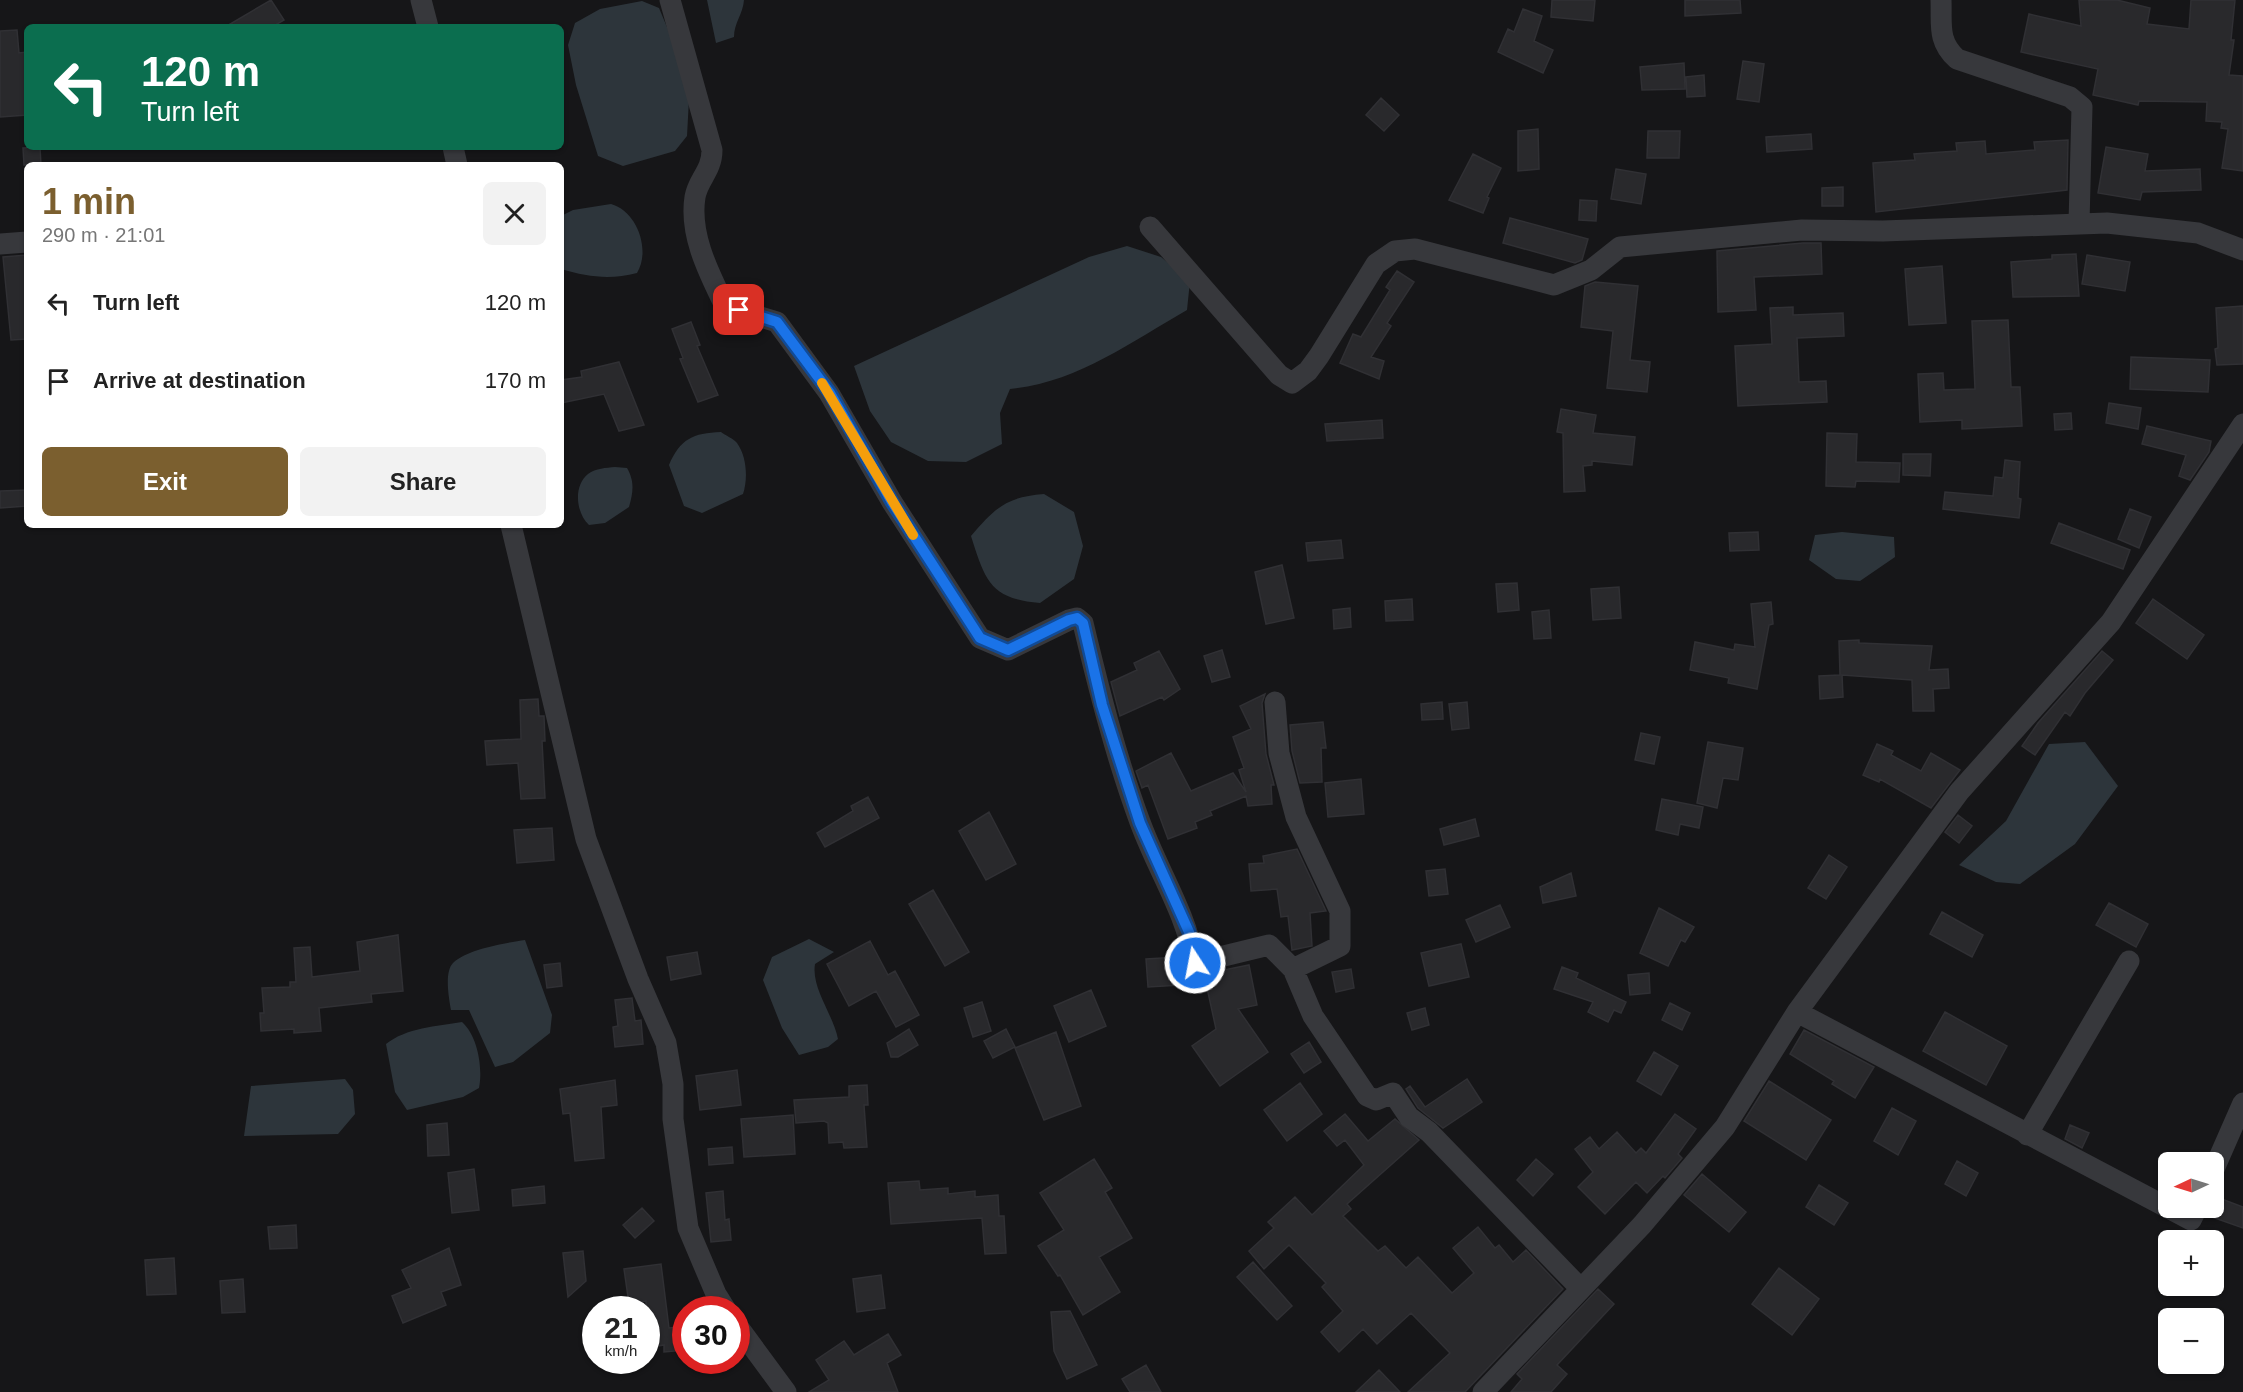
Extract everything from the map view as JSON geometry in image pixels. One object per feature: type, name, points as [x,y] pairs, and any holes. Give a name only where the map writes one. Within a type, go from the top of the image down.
[{"type":"street","points":[[421,0],[427,24]]},
{"type":"street","points":[[670,0],[712,150],[712,163],[695,194],[693,225],[710,274],[725,306],[777,322],[830,393],[892,502],[980,638],[1008,650],[1069,620],[1077,618],[1083,623],[1102,705],[1140,823],[1189,932],[1195,963],[1269,945],[1293,969],[1313,1016],[1367,1096],[1376,1100],[1393,1093],[1409,1117],[1429,1132],[1581,1289]]},
{"type":"street","points":[[1941,0],[1942,38],[1946,49],[1957,59],[2070,97],[2082,107],[2079,223]]},
{"type":"street","points":[[1150,227],[1279,375],[1292,383],[1308,370],[1319,356],[1376,264],[1395,251],[1415,249],[1554,285],[1591,270],[1620,247],[1802,230],[1883,231],[2107,223],[2198,233],[2243,250]]},
{"type":"street","points":[[0,244],[24,242]]},
{"type":"street","points":[[1483,1392],[1642,1225],[1725,1127],[1797,1012],[1959,792],[2111,622],[2243,424]]},
{"type":"street","points":[[512,528],[586,839],[638,979],[666,1042],[673,1084],[673,1119],[688,1228],[717,1296]]},
{"type":"street","points":[[1275,702],[1279,753],[1296,817],[1340,911],[1340,946],[1293,969]]},
{"type":"street","points":[[2027,1135],[2129,961]]},
{"type":"street","points":[[1797,1012],[2158,1204]]},
{"type":"street","points":[[2221,1152],[2243,1103]]},
{"type":"street","points":[[750,1343],[786,1392]]},
{"type":"shaded area","points":[[707,0],[744,0],[734,37],[716,43]]},
{"type":"shaded area","points":[[642,1],[659,8],[677,51],[689,99],[687,136],[675,151],[623,166],[598,156],[576,85],[568,45],[575,23],[600,9]]},
{"type":"shaded area","points":[[611,204],[628,214],[639,232],[642,243],[641,264],[637,273],[599,277],[564,270],[564,214],[573,210]]},
{"type":"shaded area","points":[[1127,246],[1161,257],[1190,281],[1187,310],[1080,370],[1058,379],[1010,389],[1000,413],[1002,444],[966,462],[928,461],[891,442],[870,411],[854,366],[1089,257]]},
{"type":"shaded area","points":[[721,432],[736,442],[743,455],[746,468],[745,488],[743,494],[702,513],[684,506],[669,465],[678,449],[689,439],[703,434]]},
{"type":"shaded area","points":[[615,467],[627,468],[631,478],[632,492],[629,507],[605,523],[589,525],[579,507],[580,485],[591,472]]},
{"type":"shaded area","points":[[1044,494],[1074,512],[1083,546],[1074,579],[1040,603],[1023,601],[1000,592],[986,575],[971,536],[987,518],[1002,506],[1020,498]]},
{"type":"shaded area","points":[[1842,532],[1894,537],[1895,557],[1860,581],[1836,579],[1809,560],[1815,535]]},
{"type":"shaded area","points":[[2085,742],[2118,786],[2075,844],[2020,884],[1996,882],[1959,865],[2006,821],[2049,744]]},
{"type":"shaded area","points":[[809,939],[834,952],[815,964],[815,973],[819,992],[838,1039],[828,1047],[799,1055],[782,1028],[763,980],[772,957]]},
{"type":"shaded area","points":[[525,940],[552,1015],[550,1033],[513,1062],[495,1067],[469,1010],[451,1010],[448,986],[450,967],[467,954],[487,947]]},
{"type":"shaded area","points":[[462,1022],[472,1036],[478,1053],[479,1088],[463,1097],[407,1110],[395,1092],[386,1044],[412,1031]]},
{"type":"shaded area","points":[[345,1079],[353,1090],[355,1114],[338,1134],[244,1136],[251,1086]]},
{"type":"building","points":[[271,0],[284,20],[277,24],[230,24]]},
{"type":"building","points":[[1552,0],[1595,0],[1593,21],[1551,17]]},
{"type":"building","points":[[1685,0],[1740,0],[1741,13],[1685,16]]},
{"type":"building","points":[[2079,0],[2117,0],[2150,8],[2147,24],[2189,29],[2191,0],[2235,0],[2231,40],[2234,40],[2229,75],[2243,76],[2243,171],[2222,168],[2228,129],[2221,128],[2222,122],[2206,121],[2207,102],[2139,101],[2138,105],[2093,95],[2098,69],[2021,52],[2029,14],[2081,26]]},
{"type":"building","points":[[1523,9],[1542,16],[1534,41],[1553,50],[1543,73],[1498,52],[1508,29],[1514,32]]},
{"type":"building","points":[[17,30],[19,53],[24,52],[24,115],[0,117],[0,31]]},
{"type":"building","points":[[1743,61],[1764,64],[1759,102],[1737,99]]},
{"type":"building","points":[[1684,63],[1685,89],[1642,90],[1640,67]]},
{"type":"building","points":[[1704,75],[1705,96],[1687,97],[1686,77]]},
{"type":"building","points":[[1381,98],[1399,115],[1384,131],[1366,115]]},
{"type":"building","points":[[1538,129],[1539,169],[1518,171],[1518,131]]},
{"type":"building","points":[[1648,131],[1680,131],[1679,158],[1647,158]]},
{"type":"building","points":[[1811,134],[1812,149],[1767,152],[1766,137]]},
{"type":"building","points":[[2068,140],[2067,190],[1876,212],[1873,163],[1915,160],[1914,154],[1957,151],[1956,143],[1985,141],[1986,154],[2035,150],[2034,142]]},
{"type":"building","points":[[2106,147],[2148,154],[2145,171],[2200,169],[2201,190],[2142,192],[2140,200],[2098,193]]},
{"type":"building","points":[[23,148],[24,150],[40,150],[41,162],[24,162],[24,165]]},
{"type":"building","points":[[1473,154],[1501,168],[1487,197],[1489,198],[1483,213],[1449,200]]},
{"type":"building","points":[[1616,169],[1646,174],[1641,204],[1611,199]]},
{"type":"building","points":[[1843,187],[1843,206],[1822,206],[1822,188]]},
{"type":"building","points":[[1580,200],[1597,201],[1596,221],[1579,220]]},
{"type":"building","points":[[1510,218],[1588,239],[1582,260],[1575,263],[1503,243]]},
{"type":"building","points":[[1821,243],[1822,274],[1754,277],[1756,310],[1718,312],[1717,251]]},
{"type":"building","points":[[2076,254],[2079,296],[2013,297],[2011,262],[2052,259],[2052,255]]},
{"type":"building","points":[[24,255],[24,339],[11,340],[3,257]]},
{"type":"building","points":[[2087,255],[2130,262],[2125,291],[2082,284]]},
{"type":"building","points":[[1942,266],[1946,323],[1909,325],[1905,269]]},
{"type":"building","points":[[1397,271],[1414,282],[1387,323],[1391,326],[1371,357],[1384,361],[1379,379],[1340,363],[1353,334],[1361,337],[1390,290],[1386,287]]},
{"type":"building","points":[[1595,282],[1638,286],[1630,360],[1650,362],[1647,392],[1607,388],[1613,331],[1581,327],[1585,286]]},
{"type":"building","points":[[2243,306],[2243,364],[2217,365],[2216,308]]},
{"type":"building","points":[[1793,307],[1793,315],[1843,313],[1844,336],[1797,338],[1799,382],[1826,381],[1827,402],[1738,406],[1735,346],[1772,344],[1770,308]]},
{"type":"building","points":[[2008,320],[2011,387],[2020,387],[2022,426],[1962,429],[1962,420],[1920,422],[1918,374],[1943,373],[1944,390],[1975,389],[1972,321]]},
{"type":"building","points":[[691,322],[700,345],[697,346],[718,395],[698,402],[680,359],[683,358],[672,329]]},
{"type":"building","points":[[2131,357],[2210,360],[2208,392],[2130,389]]},
{"type":"building","points":[[619,362],[644,425],[619,431],[604,394],[564,402],[564,380],[582,377],[581,371]]},
{"type":"building","points":[[2109,403],[2141,408],[2138,429],[2106,423]]},
{"type":"building","points":[[1561,409],[1596,415],[1593,433],[1635,437],[1632,465],[1592,461],[1592,465],[1583,466],[1585,491],[1564,492],[1563,433],[1557,432]]},
{"type":"building","points":[[2071,413],[2072,429],[2055,430],[2054,414]]},
{"type":"building","points":[[1382,420],[1383,438],[1327,441],[1325,424]]},
{"type":"building","points":[[2147,426],[2211,441],[2209,452],[2190,480],[2179,476],[2186,455],[2142,444]]},
{"type":"building","points":[[1827,433],[1857,434],[1856,462],[1900,463],[1899,482],[1856,481],[1855,487],[1826,486]]},
{"type":"building","points":[[1903,454],[1931,454],[1930,476],[1903,475]]},
{"type":"building","points":[[2005,460],[2020,462],[2019,518],[1943,509],[1945,492],[1993,496],[1995,477],[2003,478]]},
{"type":"building","points":[[24,490],[24,506],[0,508],[0,491]]},
{"type":"building","points":[[2130,509],[2151,517],[2139,548],[2118,539]]},
{"type":"building","points":[[2059,523],[2130,550],[2123,569],[2051,543]]},
{"type":"building","points":[[1758,532],[1759,550],[1730,551],[1729,533]]},
{"type":"building","points":[[1341,540],[1343,558],[1308,561],[1306,543]]},
{"type":"building","points":[[1282,565],[1294,618],[1266,624],[1255,572]]},
{"type":"building","points":[[1517,583],[1519,610],[1498,612],[1496,584]]},
{"type":"building","points":[[1619,587],[1621,618],[1593,620],[1591,589]]},
{"type":"building","points":[[1412,599],[1413,620],[1386,621],[1385,601]]},
{"type":"building","points":[[2153,599],[2204,635],[2187,659],[2136,623]]},
{"type":"building","points":[[1771,602],[1773,624],[1769,625],[1757,689],[1728,683],[1729,678],[1690,670],[1695,642],[1734,650],[1735,644],[1755,647],[1751,604]]},
{"type":"building","points":[[1350,608],[1351,627],[1334,629],[1333,610]]},
{"type":"building","points":[[1549,610],[1551,638],[1534,639],[1532,612]]},
{"type":"building","points":[[1859,640],[1859,643],[1932,646],[1929,670],[1948,669],[1949,688],[1933,689],[1934,711],[1913,711],[1912,680],[1842,675],[1843,697],[1820,699],[1819,676],[1840,675],[1839,641]]},
{"type":"building","points":[[1222,650],[1230,677],[1212,682],[1204,656]]},
{"type":"building","points":[[1159,651],[1180,689],[1164,700],[1162,697],[1120,716],[1111,682],[1137,670],[1134,663]]},
{"type":"building","points":[[2102,651],[2113,660],[2085,693],[2070,716],[2065,712],[2035,755],[2022,746],[2038,723]]},
{"type":"building","points":[[1265,694],[1262,703],[1266,754],[1274,785],[1271,785],[1272,804],[1248,806],[1246,796],[1210,811],[1212,815],[1195,822],[1197,828],[1168,839],[1148,785],[1142,788],[1136,771],[1171,753],[1191,791],[1233,773],[1246,792],[1239,770],[1244,768],[1233,737],[1251,729],[1240,706]]},
{"type":"building","points":[[538,699],[539,716],[544,716],[545,741],[542,741],[545,798],[521,799],[518,763],[487,765],[485,741],[521,739],[520,700]]},
{"type":"building","points":[[1442,702],[1443,719],[1422,720],[1421,704]]},
{"type":"building","points":[[1467,702],[1469,728],[1452,730],[1449,704]]},
{"type":"building","points":[[1323,722],[1326,748],[1321,748],[1322,782],[1300,783],[1292,751],[1290,725]]},
{"type":"building","points":[[1641,733],[1660,737],[1654,764],[1635,760]]},
{"type":"building","points":[[1708,742],[1743,748],[1738,780],[1723,778],[1717,808],[1697,803]]},
{"type":"building","points":[[1877,744],[1893,751],[1891,755],[1921,771],[1931,753],[1960,770],[1931,808],[1880,779],[1879,782],[1863,775]]},
{"type":"building","points":[[1361,779],[1364,814],[1328,817],[1325,783]]},
{"type":"building","points":[[868,797],[879,818],[825,847],[817,833],[853,811],[851,806]]},
{"type":"building","points":[[1662,799],[1703,807],[1699,828],[1680,824],[1678,835],[1656,830]]},
{"type":"building","points":[[989,812],[1016,864],[986,880],[959,831]]},
{"type":"building","points":[[1958,815],[1972,826],[1959,843],[1945,832]]},
{"type":"building","points":[[1475,819],[1479,836],[1444,845],[1440,829]]},
{"type":"building","points":[[552,828],[554,860],[517,863],[514,830]]},
{"type":"building","points":[[1297,849],[1326,911],[1310,913],[1312,946],[1292,950],[1288,916],[1281,917],[1277,889],[1251,891],[1249,864],[1264,863],[1263,856]]},
{"type":"building","points":[[1829,855],[1847,867],[1826,899],[1808,888]]},
{"type":"building","points":[[1445,869],[1448,894],[1429,896],[1426,871]]},
{"type":"building","points":[[1571,873],[1576,896],[1543,903],[1540,887]]},
{"type":"building","points":[[933,890],[969,952],[945,966],[909,904]]},
{"type":"building","points":[[2109,903],[2148,924],[2136,947],[2096,925]]},
{"type":"building","points":[[1500,905],[1510,927],[1476,942],[1466,920]]},
{"type":"building","points":[[1659,908],[1694,927],[1685,942],[1681,940],[1668,966],[1640,953]]},
{"type":"building","points":[[1942,912],[1983,935],[1972,957],[1930,934]]},
{"type":"building","points":[[398,935],[403,991],[371,994],[372,1002],[319,1008],[321,1031],[294,1033],[294,1029],[261,1031],[260,1013],[264,1013],[262,988],[290,987],[290,982],[296,982],[294,948],[310,947],[312,977],[360,971],[357,942]]},
{"type":"building","points":[[870,941],[888,975],[895,971],[919,1015],[896,1027],[876,991],[849,1006],[827,964]]},
{"type":"building","points":[[1461,944],[1469,977],[1429,986],[1421,953]]},
{"type":"building","points":[[697,952],[701,974],[671,980],[667,957]]},
{"type":"building","points":[[1179,957],[1181,985],[1148,987],[1146,959]]},
{"type":"building","points":[[560,963],[562,986],[547,988],[544,965]]},
{"type":"building","points":[[1249,965],[1257,1005],[1238,1009],[1268,1052],[1220,1086],[1192,1046],[1216,1029],[1204,974]]},
{"type":"building","points":[[1562,967],[1578,973],[1576,978],[1626,1002],[1621,1013],[1614,1010],[1608,1022],[1588,1012],[1593,1002],[1554,989]]},
{"type":"building","points":[[1351,969],[1354,988],[1336,992],[1332,972]]},
{"type":"building","points":[[1649,973],[1650,993],[1630,995],[1628,975]]},
{"type":"building","points":[[1091,990],[1106,1026],[1069,1042],[1054,1006]]},
{"type":"building","points":[[632,998],[635,1021],[641,1020],[643,1044],[615,1047],[613,1027],[618,1026],[615,1000]]},
{"type":"building","points":[[982,1002],[991,1031],[973,1037],[964,1008]]},
{"type":"building","points":[[1670,1003],[1690,1013],[1682,1030],[1662,1020]]},
{"type":"building","points":[[1425,1008],[1429,1025],[1412,1030],[1407,1013]]},
{"type":"building","points":[[1945,1012],[2007,1046],[1986,1085],[1923,1051]]},
{"type":"building","points":[[909,1029],[918,1045],[898,1057],[891,1057],[887,1043]]},
{"type":"building","points":[[1006,1029],[1015,1047],[993,1058],[984,1041]]},
{"type":"building","points":[[1804,1030],[1874,1067],[1855,1098],[1832,1084],[1834,1081],[1790,1054]]},
{"type":"building","points":[[1056,1032],[1081,1106],[1044,1120],[1015,1048]]},
{"type":"building","points":[[1309,1042],[1321,1062],[1304,1073],[1291,1054]]},
{"type":"building","points":[[1654,1052],[1678,1066],[1661,1095],[1637,1081]]},
{"type":"building","points":[[737,1070],[741,1105],[700,1110],[696,1076]]},
{"type":"building","points":[[1467,1079],[1482,1102],[1443,1128],[1418,1108],[1406,1089],[1410,1086],[1425,1107]]},
{"type":"building","points":[[615,1080],[617,1105],[601,1107],[604,1158],[575,1161],[570,1113],[563,1114],[560,1089]]},
{"type":"building","points":[[1769,1081],[1831,1120],[1806,1160],[1744,1121]]},
{"type":"building","points":[[1300,1083],[1322,1114],[1287,1141],[1264,1110]]},
{"type":"building","points":[[867,1085],[868,1105],[864,1105],[867,1147],[844,1148],[843,1142],[829,1143],[828,1123],[824,1121],[796,1123],[794,1100],[849,1097],[849,1086]]},
{"type":"building","points":[[1892,1108],[1916,1121],[1898,1155],[1874,1141]]},
{"type":"building","points":[[1345,1114],[1368,1141],[1395,1119],[1419,1140],[1347,1204],[1351,1209],[1343,1216],[1378,1251],[1385,1246],[1406,1268],[1418,1257],[1452,1293],[1474,1273],[1453,1248],[1478,1227],[1495,1248],[1499,1245],[1513,1262],[1526,1250],[1563,1289],[1465,1392],[1408,1392],[1450,1353],[1411,1313],[1377,1344],[1363,1329],[1339,1352],[1321,1332],[1343,1311],[1322,1287],[1326,1283],[1289,1245],[1264,1269],[1249,1251],[1274,1228],[1268,1222],[1295,1197],[1312,1215],[1364,1165],[1345,1140],[1337,1146],[1324,1131]]},
{"type":"building","points":[[1675,1114],[1696,1129],[1678,1154],[1682,1158],[1665,1178],[1663,1176],[1647,1193],[1636,1182],[1605,1214],[1578,1187],[1593,1172],[1575,1149],[1590,1137],[1599,1149],[1617,1132],[1636,1153],[1641,1148],[1646,1153]]},
{"type":"building","points":[[793,1115],[795,1154],[744,1157],[741,1119]]},
{"type":"building","points":[[447,1123],[449,1155],[428,1156],[427,1125]]},
{"type":"building","points":[[2070,1125],[2089,1133],[2082,1148],[2065,1139]]},
{"type":"building","points":[[732,1147],[733,1163],[709,1165],[708,1149]]},
{"type":"building","points":[[1094,1159],[1112,1188],[1105,1192],[1132,1238],[1099,1257],[1120,1292],[1083,1315],[1060,1275],[1058,1276],[1038,1246],[1064,1230],[1040,1193]]},
{"type":"building","points":[[1536,1159],[1553,1174],[1533,1196],[1517,1180]]},
{"type":"building","points":[[1957,1161],[1978,1173],[1966,1196],[1945,1184]]},
{"type":"building","points":[[474,1169],[479,1210],[452,1213],[448,1173]]},
{"type":"building","points":[[1702,1174],[1746,1212],[1729,1232],[1684,1195]]},
{"type":"building","points":[[919,1181],[920,1190],[948,1188],[948,1194],[975,1191],[975,1197],[998,1195],[999,1216],[1004,1216],[1006,1253],[985,1254],[982,1218],[891,1224],[888,1183]]},
{"type":"building","points":[[1819,1185],[1848,1203],[1834,1225],[1806,1207]]},
{"type":"building","points":[[544,1186],[545,1203],[513,1206],[512,1190]]},
{"type":"building","points":[[723,1191],[725,1220],[729,1219],[731,1240],[711,1242],[706,1193]]},
{"type":"building","points":[[2224,1200],[2243,1207],[2243,1228],[2215,1218],[2224,1218]]},
{"type":"building","points":[[642,1208],[654,1221],[635,1238],[623,1225]]},
{"type":"building","points":[[296,1225],[297,1248],[270,1249],[268,1227]]},
{"type":"building","points":[[449,1248],[461,1285],[441,1292],[446,1305],[403,1323],[392,1296],[411,1288],[402,1270]]},
{"type":"building","points":[[583,1251],[586,1281],[568,1297],[563,1253]]},
{"type":"building","points":[[174,1258],[176,1294],[147,1295],[145,1260]]},
{"type":"building","points":[[1253,1262],[1292,1306],[1277,1320],[1237,1277]]},
{"type":"building","points":[[661,1264],[669,1328],[672,1328],[672,1351],[664,1352],[664,1345],[660,1346],[660,1296],[628,1296],[624,1269]]},
{"type":"building","points":[[1779,1268],[1819,1299],[1792,1335],[1752,1304]]},
{"type":"building","points":[[881,1275],[885,1308],[857,1312],[853,1279]]},
{"type":"building","points":[[243,1279],[245,1312],[222,1313],[220,1281]]},
{"type":"building","points":[[1598,1289],[1614,1304],[1557,1365],[1567,1374],[1551,1392],[1511,1392],[1522,1379],[1517,1374]]},
{"type":"building","points":[[1070,1311],[1097,1365],[1067,1379],[1054,1351],[1051,1312]]},
{"type":"building","points":[[888,1334],[901,1355],[887,1363],[898,1392],[809,1392],[829,1380],[816,1360],[844,1341],[854,1355]]},
{"type":"building","points":[[1146,1365],[1161,1392],[1130,1392],[1122,1379]]},
{"type":"building","points":[[1379,1370],[1400,1392],[1356,1392]]},
{"type":"slow traffic","points":[[822,383],[913,535]]},
{"type":"route","points":[[739,310],[777,322],[830,393],[892,502],[980,638],[1008,650],[1069,620],[1077,618],[1083,623],[1102,705],[1140,823],[1189,932],[1195,963]]}]
